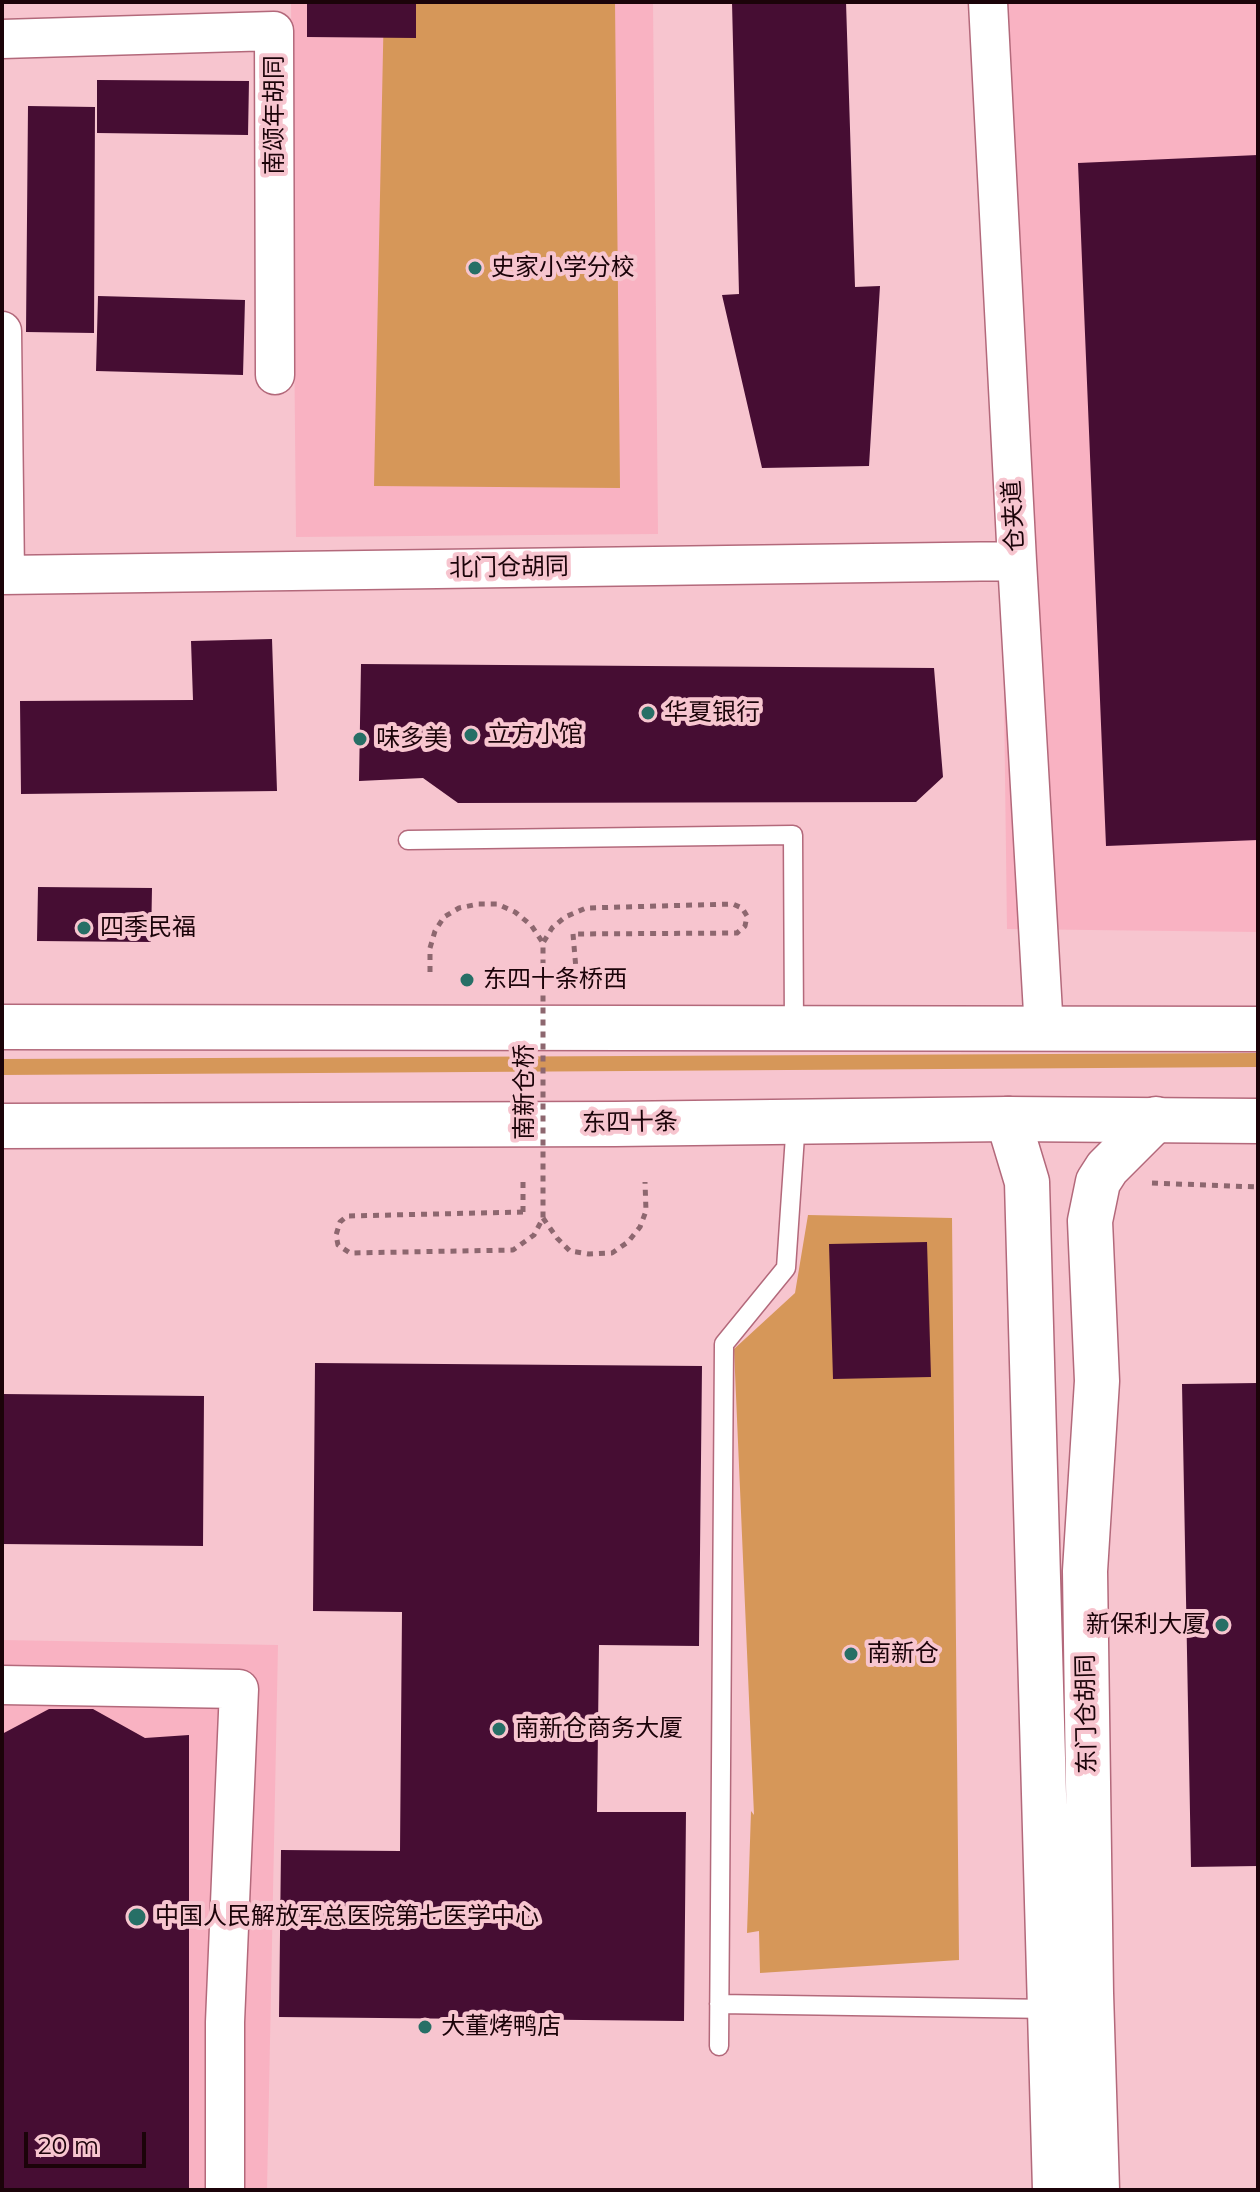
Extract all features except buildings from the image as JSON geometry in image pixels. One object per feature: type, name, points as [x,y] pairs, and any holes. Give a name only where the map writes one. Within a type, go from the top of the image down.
[{"type":"main road","points":[[2,1027],[1258,1029]]},
{"type":"main road","name":"东四十条","points":[[2,1126],[1008,1119],[1258,1121]]},
{"type":"main road","name":"东门仓胡同","points":[[1008,1119],[1027,1182],[1055,2190]]},
{"type":"main road","name":"东门仓胡同","points":[[1097,2190],[1085,1571],[1097,1381],[1090,1221],[1098,1182],[1107,1168],[1156,1119]]},
{"type":"street","name":"仓夹道","points":[[988,2],[1044,1030]]},
{"type":"street","name":"南颂年胡同","points":[[2,39],[274,31],[275,375]]},
{"type":"street","points":[[2,331],[4,575]]},
{"type":"street","name":"北门仓胡同","points":[[4,575],[1017,561]]},
{"type":"street","points":[[2,1685],[239,1689],[225,2022],[225,2190]]},
{"type":"lane","points":[[408,840],[793,835],[794,1029]]},
{"type":"lane","points":[[719,2046],[724,1344],[786,1268],[796,1121]]},
{"type":"lane","points":[[719,2004],[1050,2009]]},
{"type":"path","points":[[430,972],[430,948],[435,931],[444,917],[459,908],[478,904],[497,904],[515,912],[531,925],[543,943],[552,928],[565,917],[586,908],[733,904],[742,908],[747,916],[745,926],[737,933],[573,934],[576,969]]},
{"type":"path","name":"南新仓桥","points":[[543,943],[543,1218]]},
{"type":"path","points":[[523,1182],[523,1212],[347,1216],[340,1222],[336,1235],[338,1245],[350,1253],[513,1250],[534,1235],[543,1218],[570,1251],[612,1253],[628,1242],[640,1227],[646,1211],[645,1182]]},
{"type":"shaded area","name":"史家小学分校","points":[[291,2],[653,2],[658,534],[296,537]]},
{"type":"shaded area","points":[[384,2],[615,2],[620,488],[374,486]]},
{"type":"shaded area","points":[[995,2],[1258,2],[1258,932],[1007,929]]},
{"type":"shaded area","points":[[1258,1053],[1258,1067],[2,1075],[2,1059]]},
{"type":"shaded area","points":[[808,1215],[952,1218],[959,1960],[760,1973],[759,1931],[747,1933],[751,1811],[754,1815],[734,1349],[795,1293]]},
{"type":"shaded area","name":"中国人民解放军总医院第七医学中心","points":[[2,1640],[278,1645],[267,2190],[2,2190]]},
{"type":"place","name":"史家小学分校","points":[[475,268]]},
{"type":"place","name":"华夏银行","points":[[648,713]]},
{"type":"place","name":"立方小馆","points":[[471,735]]},
{"type":"place","name":"味多美","points":[[360,739]]},
{"type":"place","name":"四季民福","points":[[84,928]]},
{"type":"place","name":"东四十条桥西","points":[[467,980]]},
{"type":"place","name":"新保利大厦","points":[[1222,1625]]},
{"type":"place","name":"南新仓","points":[[851,1654]]},
{"type":"place","name":"南新仓商务大厦","points":[[499,1729]]},
{"type":"place","name":"中国人民解放军总医院第七医学中心","points":[[137,1917]]},
{"type":"place","name":"大董烤鸭店","points":[[425,2027]]}]
